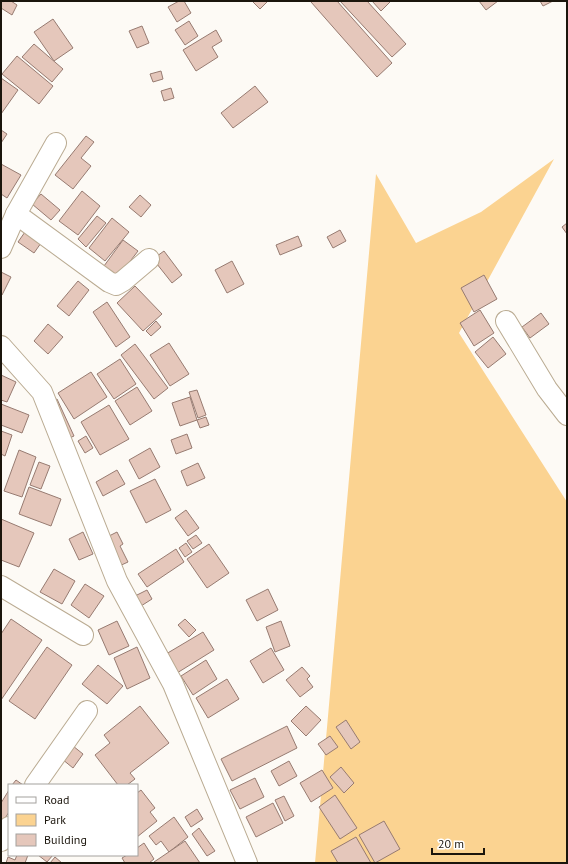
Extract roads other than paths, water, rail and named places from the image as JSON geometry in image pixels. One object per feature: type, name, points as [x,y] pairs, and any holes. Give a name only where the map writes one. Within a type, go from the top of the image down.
[{"type":"street","points":[[1,248],[16,214],[56,143]]},
{"type":"street","points":[[16,214],[116,285],[124,281],[149,259]]},
{"type":"street","points":[[506,321],[547,389],[567,415]]},
{"type":"street","points":[[1,346],[42,392],[118,581],[173,684],[247,863]]},
{"type":"street","points":[[1,586],[83,635]]},
{"type":"street","points":[[36,784],[87,711]]},
{"type":"street","points":[[1,841],[8,829]]}]
